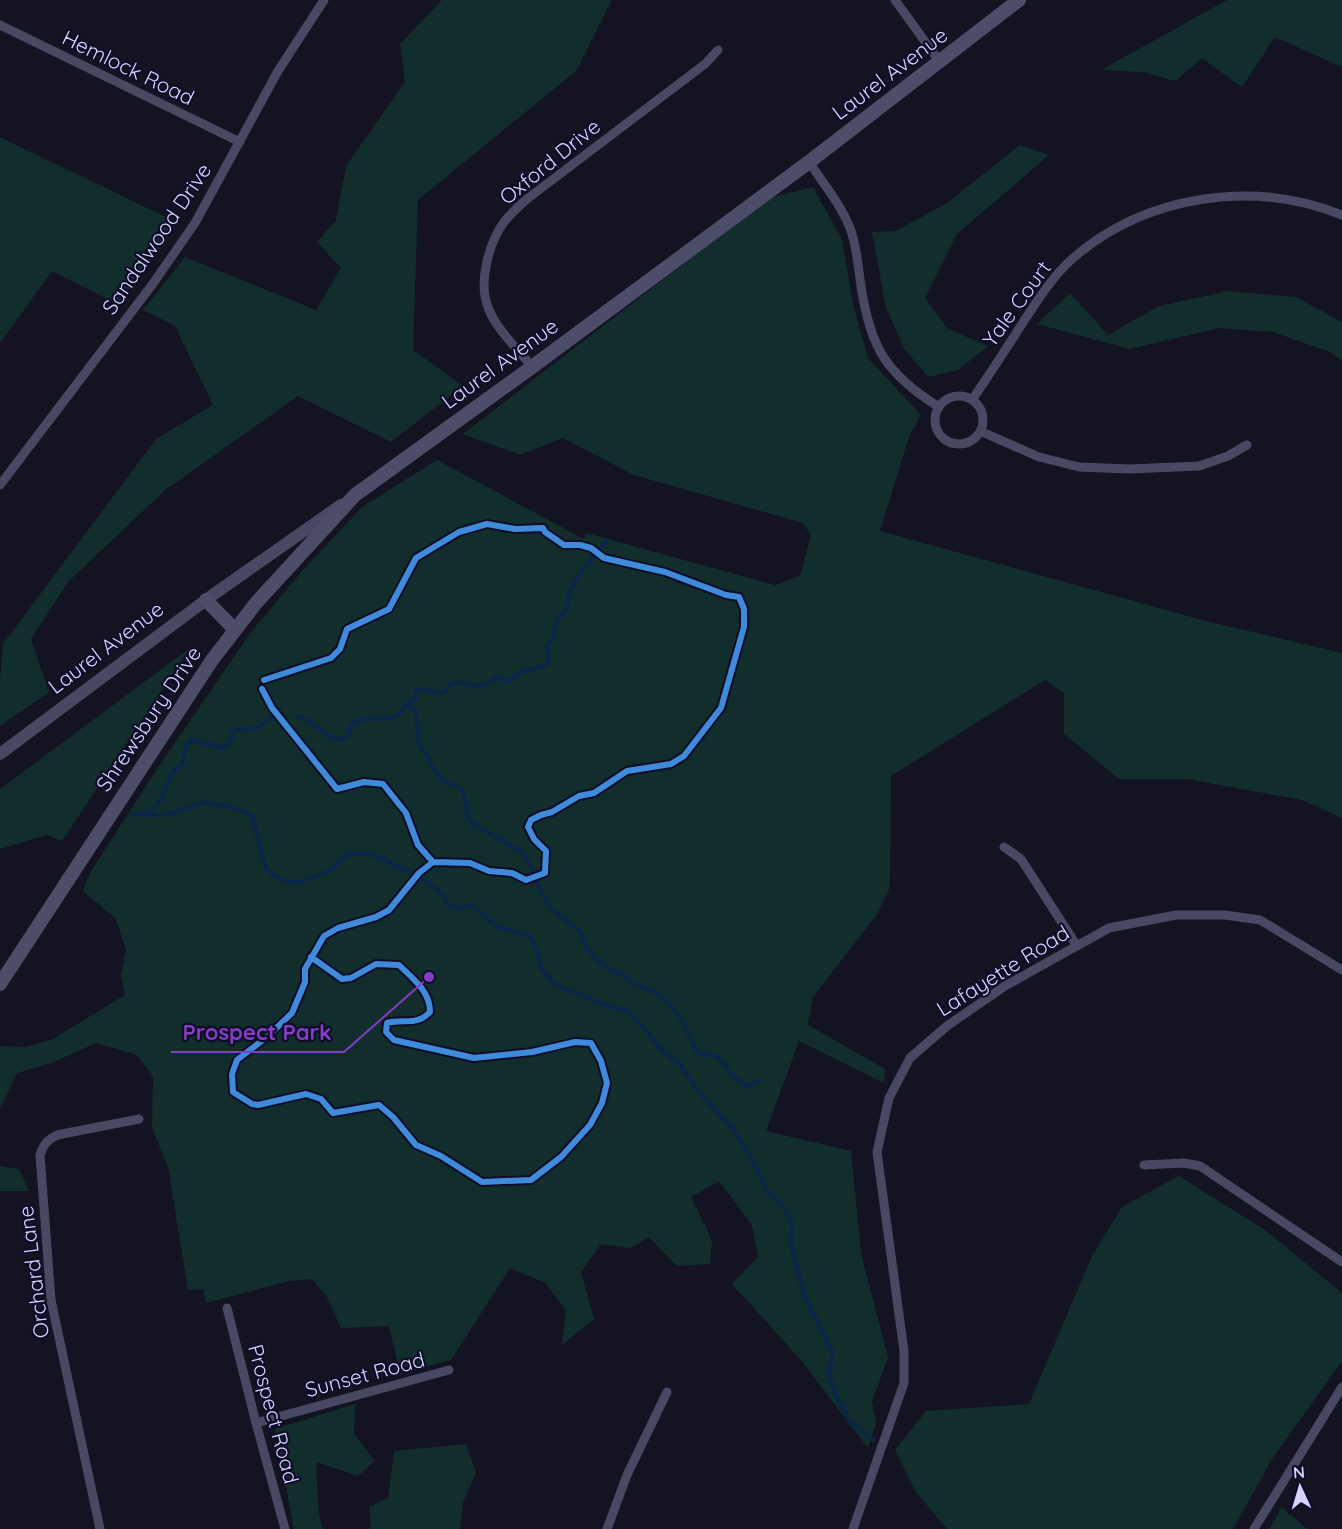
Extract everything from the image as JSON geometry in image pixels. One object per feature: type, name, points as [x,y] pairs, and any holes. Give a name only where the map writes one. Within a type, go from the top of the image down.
[{"type":"main road","name":"Laurel Avenue","points":[[355,495],[809,162],[1019,0]]},
{"type":"main road","name":"Shrewsbury Drive","points":[[0,984],[212,660],[256,603],[355,495]]},
{"type":"main road","points":[[206,600],[235,630]]},
{"type":"street","name":"Sandalwood Drive","points":[[0,485],[152,285],[195,223],[278,72],[324,0]]},
{"type":"street","points":[[895,0],[940,62]]},
{"type":"street","name":"Hemlock Road","points":[[0,26],[240,142]]},
{"type":"street","name":"Oxford Drive","points":[[532,367],[493,318],[487,306],[485,275],[493,244],[502,225],[527,199],[705,64],[717,50]]},
{"type":"street","points":[[809,162],[850,228],[868,322],[882,359],[908,385],[939,407]]},
{"type":"street","name":"Yale Court","points":[[972,400],[1046,288],[1071,260],[1116,229],[1167,207],[1194,200],[1222,197],[1277,198],[1304,203],[1342,215]]},
{"type":"street","points":[[960,396],[972,400],[981,411],[983,421],[980,431],[972,440],[965,443],[958,444],[946,440],[937,429],[936,414],[939,407],[952,397],[960,396]]},
{"type":"street","points":[[980,431],[1039,457],[1079,467],[1129,469],[1199,466],[1228,456],[1247,445]]},
{"type":"street","name":"Laurel Avenue","points":[[0,754],[206,600],[355,495]]},
{"type":"street","points":[[1004,847],[1021,859],[1077,946]]},
{"type":"street","name":"Lafayette Road","points":[[853,1529],[904,1383],[904,1351],[877,1152],[889,1098],[910,1059],[947,1026],[1005,986],[1109,928],[1176,915],[1226,915],[1260,920],[1342,970]]},
{"type":"street","name":"Orchard Lane","points":[[100,1529],[51,1300],[40,1155],[48,1139],[57,1135],[139,1119]]},
{"type":"street","points":[[1144,1165],[1184,1163],[1200,1166],[1342,1262]]},
{"type":"street","name":"Prospect Road","points":[[227,1308],[255,1423],[285,1529]]},
{"type":"street","name":"Sunset Road","points":[[255,1423],[449,1370]]},
{"type":"street","points":[[1254,1529],[1342,1387]]},
{"type":"street","points":[[607,1529],[627,1475],[667,1392]]},
{"type":"green space","points":[[442,0],[612,0],[577,70],[418,200],[413,350],[463,386],[391,442],[298,396],[164,491],[68,582],[31,639],[49,692],[0,726],[3,644],[156,439],[213,405],[175,326],[143,310],[185,257],[316,310],[341,268],[317,242],[336,220],[346,166],[405,82],[400,44]]},
{"type":"green space","points":[[1227,0],[1342,0],[1342,67],[1275,37],[1242,87],[1202,58],[1175,81],[1143,72],[1101,70]]},
{"type":"green space","points":[[0,137],[178,223],[118,304],[52,271],[0,343]]},
{"type":"green space","points":[[1020,145],[1049,155],[957,234],[925,298],[948,329],[988,346],[958,370],[928,377],[904,348],[886,308],[872,232],[896,231],[947,203]]},
{"type":"green space","points":[[813,187],[842,240],[853,304],[868,358],[921,415],[909,437],[880,531],[1206,621],[1342,653],[1342,818],[1302,800],[1187,779],[1119,779],[1064,734],[1064,693],[1045,680],[891,776],[890,887],[878,913],[813,997],[808,1025],[885,1069],[884,1083],[799,1041],[766,1131],[851,1151],[861,1253],[888,1358],[872,1401],[876,1423],[868,1448],[800,1359],[732,1284],[758,1257],[752,1225],[719,1181],[691,1197],[712,1240],[710,1264],[677,1266],[649,1237],[631,1248],[601,1244],[581,1272],[594,1319],[562,1345],[566,1310],[545,1283],[510,1268],[451,1360],[400,1373],[389,1326],[341,1328],[327,1297],[312,1279],[289,1281],[206,1303],[203,1289],[188,1290],[168,1167],[152,1128],[153,1076],[137,1055],[96,1043],[54,1062],[17,1073],[0,1109],[0,1046],[25,1047],[53,1039],[125,995],[121,975],[126,950],[116,919],[83,891],[91,871],[159,766],[251,632],[303,570],[362,507],[437,460],[584,539],[586,533],[775,585],[800,576],[811,535],[803,523],[634,475],[563,438],[520,455],[463,434],[769,198]]},
{"type":"green space","points":[[1229,291],[1296,297],[1342,322],[1342,361],[1330,352],[1273,332],[1219,328],[1130,349],[1037,324],[1070,293],[1108,335],[1159,306]]},
{"type":"green space","points":[[190,648],[62,841],[47,835],[0,849],[0,789]]},
{"type":"green space","points":[[0,1166],[19,1169],[29,1191],[0,1191]]},
{"type":"green space","points":[[1179,1176],[1265,1230],[1342,1293],[1342,1361],[1272,1459],[1233,1529],[947,1529],[915,1491],[895,1450],[926,1411],[1029,1404],[1092,1256],[1122,1207]]},
{"type":"green space","points":[[355,1404],[354,1434],[375,1461],[358,1476],[316,1462],[319,1516],[323,1529],[294,1529],[275,1429]]},
{"type":"green space","points":[[466,1444],[476,1473],[463,1502],[460,1529],[369,1529],[371,1526],[369,1507],[388,1498],[394,1451]]},
{"type":"green space","points":[[1282,1507],[1307,1529],[1269,1529]]},
{"type":"waterway","points":[[298,716],[329,736],[343,739],[349,734],[351,725],[358,720],[395,717],[416,698],[416,690],[441,693],[451,683],[479,685],[497,677],[505,682],[523,671],[544,666],[549,662],[547,646],[553,639],[556,622],[568,606],[568,598],[575,581],[606,541]]},
{"type":"waterway","points":[[407,704],[416,711],[420,747],[443,781],[458,787],[464,793],[468,818],[475,825],[522,852],[552,910],[579,930],[586,947],[597,960],[609,969],[625,976],[634,984],[652,991],[667,1001],[682,1021],[697,1052],[715,1055],[734,1076],[747,1086],[761,1080]]},
{"type":"waterway","points":[[144,814],[159,802],[173,773],[183,764],[184,750],[191,740],[224,748],[233,739],[231,733],[236,730],[257,728],[272,717]]},
{"type":"waterway","points":[[132,814],[166,815],[201,803],[212,803],[235,808],[252,815],[265,867],[273,875],[286,882],[300,882],[331,870],[349,853],[369,854],[386,860],[426,881],[441,893],[449,906],[459,908],[471,905],[498,927],[530,936],[537,950],[542,970],[556,985],[627,1011],[663,1052],[679,1063],[697,1090],[734,1130],[755,1165],[766,1190],[784,1208],[792,1222],[791,1244],[804,1295],[833,1353],[829,1373],[834,1392],[851,1422],[873,1440]]},
{"type":"cycle path","points":[[262,689],[272,708],[337,789],[364,782],[383,784],[406,813],[418,845],[433,862],[470,863],[489,871],[512,873],[526,880],[545,873],[546,851],[534,839],[528,827],[531,820],[552,812],[579,796],[594,793],[627,771],[671,764],[684,756],[721,708],[744,627],[744,609],[739,597],[726,595],[665,572],[604,558],[591,548],[564,545],[545,532],[543,528],[515,529],[487,524],[459,532],[416,558],[389,609],[347,629],[340,649],[331,658],[264,680]]},
{"type":"cycle path","points":[[311,957],[342,979],[351,978],[376,964],[399,965],[415,980],[427,998],[430,1012],[415,1021],[387,1023],[386,1032],[394,1040],[474,1058],[532,1052],[575,1042],[591,1043],[601,1061],[607,1083],[602,1103],[590,1125],[561,1157],[531,1180],[482,1182],[441,1156],[416,1145],[393,1117],[379,1105],[333,1113],[321,1099],[306,1094],[258,1105],[252,1104],[233,1092],[232,1074],[237,1060],[268,1036],[292,1013],[305,982],[305,969],[324,936],[338,928],[376,917],[389,910],[419,873],[433,862]]},
{"type":"place","name":"Prospect Park","points":[[429,977]]}]
